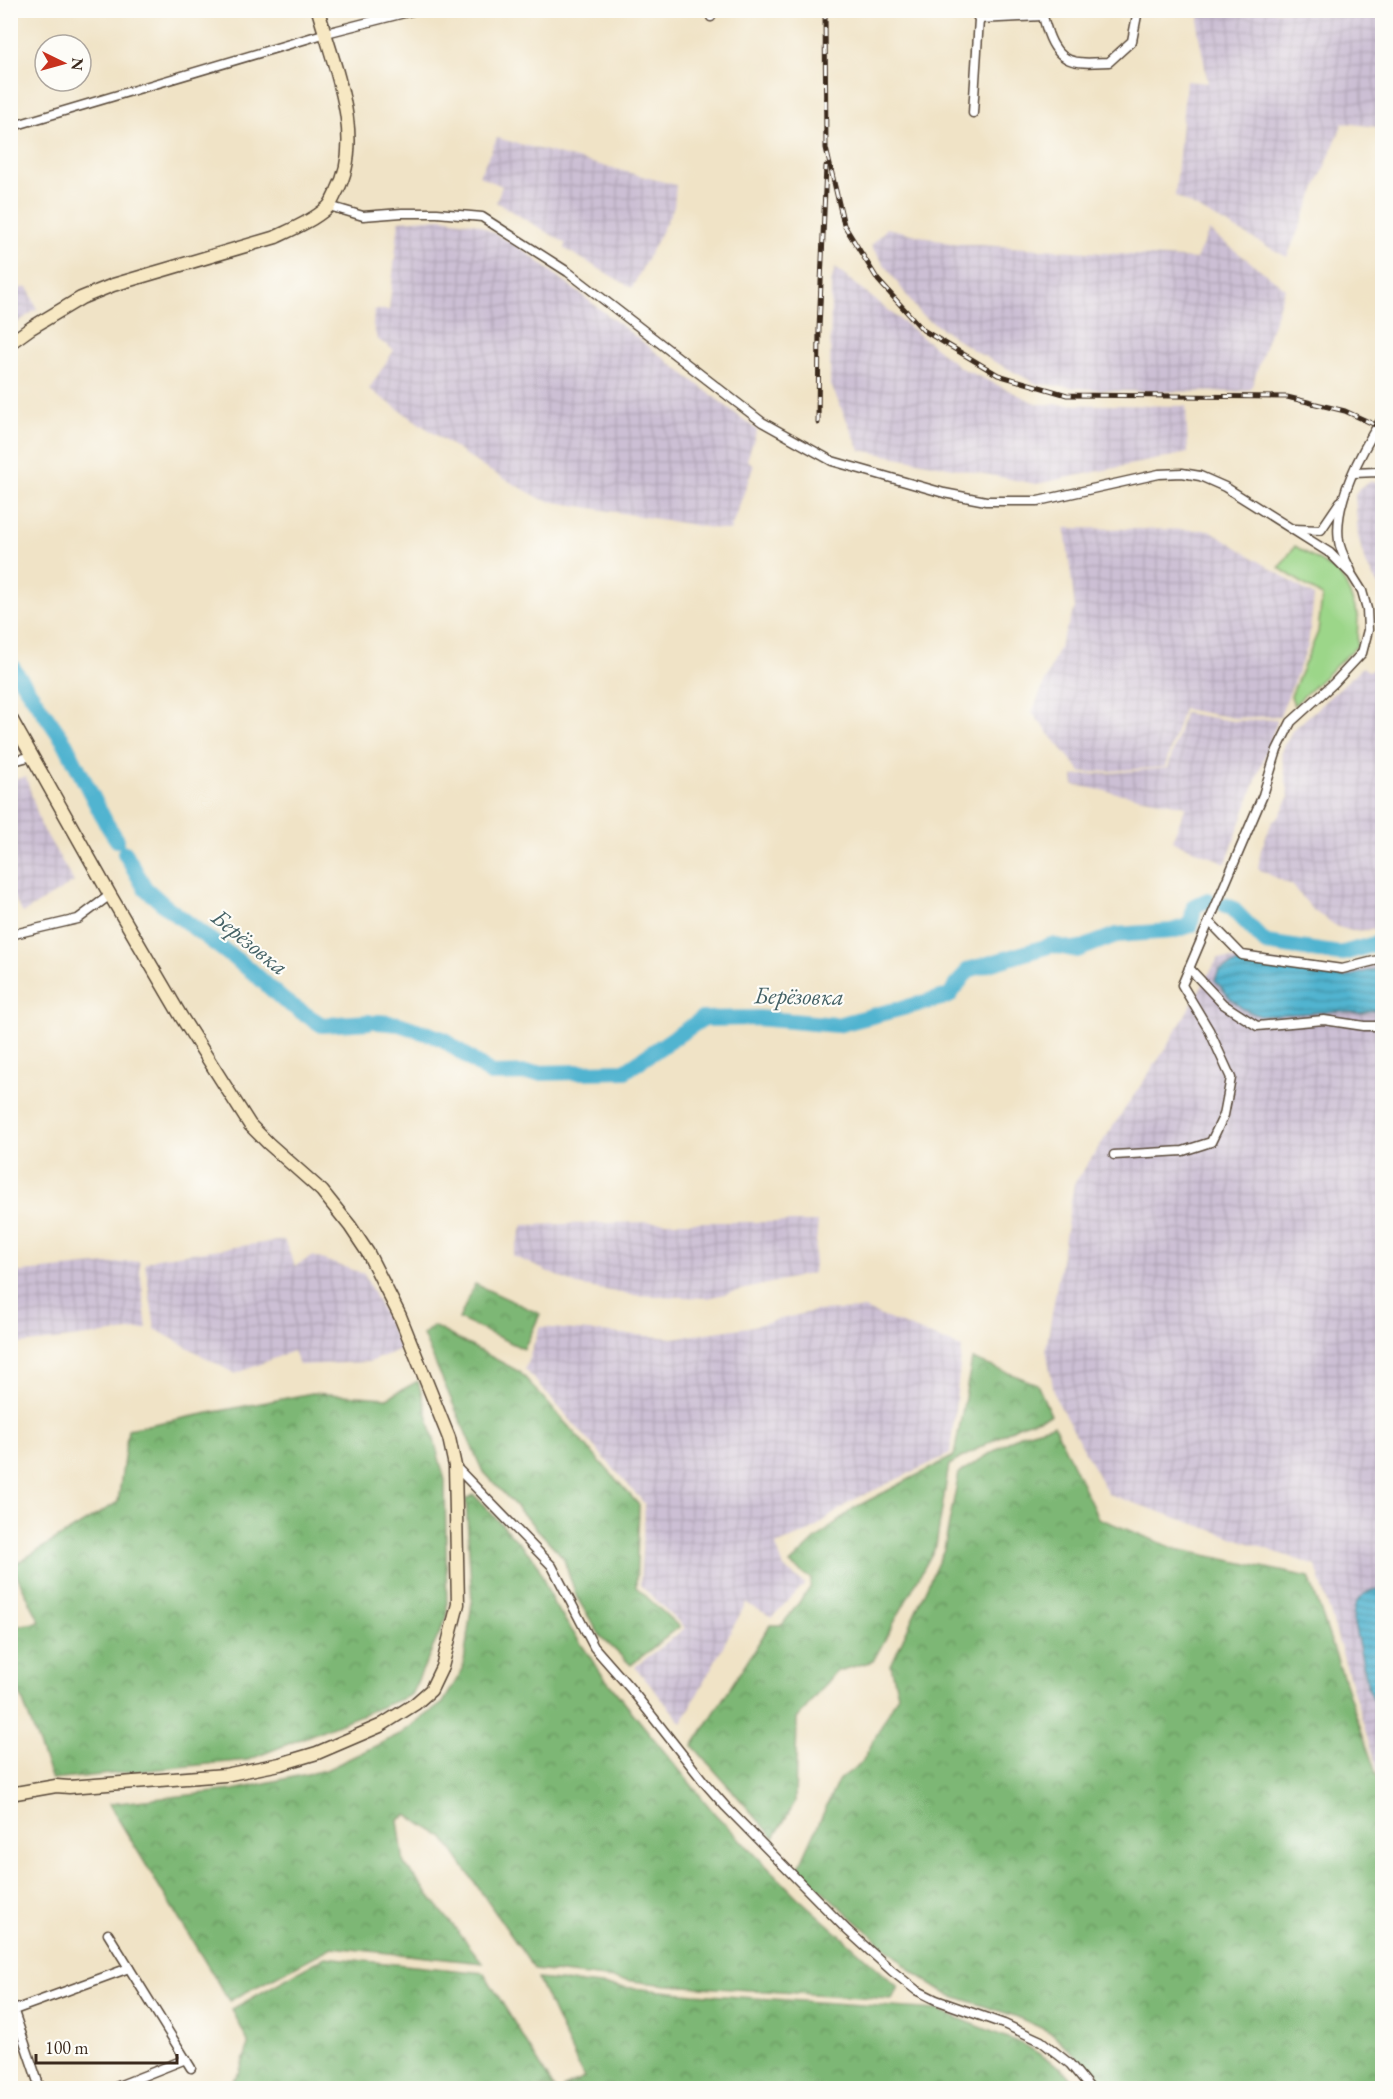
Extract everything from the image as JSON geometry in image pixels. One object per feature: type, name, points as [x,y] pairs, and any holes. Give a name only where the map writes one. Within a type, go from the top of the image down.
[{"type":"street","points":[[10,343],[81,297],[276,237],[299,226],[329,206],[343,180],[349,144],[342,90],[318,10]]},
{"type":"street","points":[[10,127],[324,34],[416,10]]},
{"type":"street","points":[[973,10],[979,19],[973,113]]},
{"type":"street","points":[[979,19],[1042,13],[1052,43],[1061,57],[1077,63],[1109,62],[1132,41],[1138,10]]},
{"type":"street","points":[[329,206],[363,216],[402,213],[482,217],[568,272],[762,422],[832,461],[944,493],[986,501],[1038,501],[1159,474],[1182,472],[1200,476],[1225,487],[1330,553],[1352,575]]},
{"type":"street","points":[[1292,529],[1321,530],[1341,501],[1361,456],[1383,419]]},
{"type":"street","points":[[1354,473],[1383,473]]},
{"type":"street","points":[[1114,1155],[1183,1150],[1211,1142],[1224,1115],[1231,1078],[1209,1030],[1182,985],[1263,795],[1277,750],[1291,722],[1334,683],[1362,653],[1368,630],[1367,609],[1362,591],[1352,575],[1339,541],[1341,501]]},
{"type":"street","points":[[10,717],[182,1018],[250,1125],[322,1191],[350,1226],[368,1253],[400,1316],[449,1437],[455,1466],[458,1604],[442,1667],[431,1690],[415,1704],[380,1726],[317,1753],[280,1764],[225,1775],[69,1787],[56,1786],[10,1794]]},
{"type":"street","points":[[10,762],[32,756]]},
{"type":"street","points":[[10,934],[78,919],[110,895]]},
{"type":"street","points":[[1209,921],[1242,955],[1342,969],[1383,959]]},
{"type":"street","points":[[1189,968],[1223,1004],[1257,1026],[1324,1020],[1364,1026],[1383,1026]]},
{"type":"street","points":[[455,1466],[552,1566],[594,1647],[630,1688],[704,1782],[726,1808],[847,1930],[916,1990],[1041,2041],[1070,2064],[1090,2088]]},
{"type":"street","points":[[108,1934],[191,2068]]},
{"type":"street","points":[[14,2010],[129,1968]]},
{"type":"street","points":[[10,2000],[40,2088]]},
{"type":"street","points":[[113,2088],[186,2059]]},
{"type":"shaded area","points":[[1200,11],[1382,11],[1382,99],[1380,99],[1378,127],[1343,123],[1287,257],[1175,196],[1186,81],[1208,83],[1198,31]]},
{"type":"shaded area","points":[[497,138],[676,185],[674,207],[632,288],[565,249],[565,243],[496,202],[502,186],[479,176]]},
{"type":"shaded area","points":[[442,218],[478,224],[522,249],[757,430],[747,460],[754,465],[730,531],[543,500],[483,467],[369,389],[394,350],[377,339],[373,325],[374,310],[389,310],[399,221]]},
{"type":"shaded area","points":[[887,228],[950,243],[1196,259],[1209,231],[1285,288],[1251,389],[1235,392],[1114,391],[1037,384],[976,352],[920,314],[871,246]]},
{"type":"shaded area","points":[[835,268],[961,368],[1038,404],[1186,406],[1188,453],[1036,484],[860,450],[830,383],[831,283]]},
{"type":"shaded area","points":[[28,287],[37,309],[11,327],[11,290]]},
{"type":"shaded area","points":[[1372,481],[1382,483],[1382,592],[1365,563],[1358,536],[1355,495],[1359,488]]},
{"type":"shaded area","points":[[1065,528],[1210,530],[1314,596],[1308,646],[1280,716],[1234,718],[1183,709],[1165,767],[1082,773],[1032,713],[1075,608]]},
{"type":"shaded area","points":[[1382,644],[1382,929],[1352,931],[1338,927],[1314,911],[1293,886],[1258,869],[1261,849],[1272,822],[1279,817],[1289,797],[1281,752],[1292,731],[1363,667],[1368,671],[1377,668],[1375,662]]},
{"type":"shaded area","points":[[1184,713],[1233,721],[1276,719],[1277,722],[1226,863],[1172,841],[1186,806],[1074,785],[1073,776],[1168,768]]},
{"type":"shaded area","points":[[26,777],[41,825],[74,882],[23,913],[11,894],[10,780]]},
{"type":"shaded area","points":[[1218,958],[1281,963],[1346,973],[1382,962],[1382,1786],[1316,1566],[1108,1494],[1055,1397],[1046,1349],[1074,1184],[1166,1048]]},
{"type":"shaded area","points":[[818,1222],[813,1273],[708,1298],[632,1295],[577,1285],[513,1256],[523,1225]]},
{"type":"shaded area","points":[[284,1240],[295,1266],[313,1256],[364,1274],[401,1349],[369,1362],[299,1365],[293,1351],[235,1374],[155,1329],[145,1263],[157,1258]]},
{"type":"shaded area","points":[[139,1261],[147,1329],[11,1345],[11,1273]]},
{"type":"shaded area","points":[[864,1309],[962,1348],[950,1454],[851,1501],[810,1531],[776,1545],[784,1568],[805,1584],[772,1617],[746,1603],[682,1723],[635,1667],[685,1628],[640,1585],[645,1504],[525,1369],[540,1327],[673,1338],[748,1327],[814,1311]]},
{"type":"green space","points":[[1295,546],[1338,572],[1358,615],[1357,646],[1294,705],[1291,696],[1318,632],[1322,596],[1279,568]]},
{"type":"green space","points":[[475,1284],[540,1314],[524,1349],[459,1319]]},
{"type":"green space","points":[[433,1326],[520,1372],[639,1505],[636,1587],[679,1627],[631,1665],[601,1637],[577,1598],[563,1557],[482,1470],[423,1335]]},
{"type":"green space","points":[[972,1359],[1037,1384],[1051,1415],[1018,1426],[949,1465],[936,1546],[873,1661],[835,1672],[797,1719],[795,1802],[774,1838],[693,1746],[770,1625],[782,1625],[810,1588],[811,1579],[790,1564],[854,1508],[954,1456]]},
{"type":"green space","points":[[418,1381],[445,1480],[447,1617],[411,1695],[248,1760],[52,1780],[11,1669],[11,1627],[40,1622],[12,1566],[118,1502],[128,1429],[312,1393],[387,1398]]},
{"type":"green space","points":[[1054,1425],[1098,1518],[1176,1549],[1309,1577],[1382,1791],[1382,2088],[1108,2088],[1052,2033],[1015,2016],[947,1994],[914,1973],[798,1869],[838,1781],[862,1762],[898,1695],[891,1665],[944,1549],[959,1473],[1021,1434]]},
{"type":"green space","points":[[474,1495],[536,1561],[553,1603],[603,1676],[715,1814],[797,1897],[898,1987],[892,1999],[668,1985],[535,1970],[444,1838],[407,1815],[398,1820],[404,1864],[483,1963],[332,1947],[229,2001],[109,1804],[233,1790],[326,1770],[400,1734],[443,1703],[463,1669],[472,1602],[466,1499]]},
{"type":"green space","points":[[325,1957],[484,1973],[554,2088],[225,2088],[239,2073],[249,2044],[232,2009]]},
{"type":"green space","points":[[538,1979],[694,1994],[938,2010],[1025,2045],[1063,2069],[1078,2088],[562,2088],[584,2078]]},
{"type":"water","points":[[1237,963],[1279,965],[1300,972],[1346,977],[1382,967],[1382,1008],[1361,1013],[1339,1011],[1260,1016],[1243,1009],[1215,980],[1219,970]]},
{"type":"water","points":[[1382,1589],[1382,1711],[1379,1710],[1369,1690],[1353,1613],[1360,1597],[1369,1591]]},
{"type":"waterway","name":"Берёзовка","points":[[10,664],[65,743],[117,840]]},
{"type":"waterway","name":"Берёзовка","points":[[125,853],[145,888],[254,973],[283,1000],[322,1025],[369,1022]]},
{"type":"waterway","name":"Берёзовка","points":[[378,1022],[399,1024],[443,1039],[491,1074],[625,1071],[702,1019],[757,1018],[837,1025],[949,996],[968,970],[1052,945],[1077,950],[1116,935],[1172,931],[1191,925],[1194,906],[1208,900]]},
{"type":"waterway","name":"Берёзовка","points":[[1225,905],[1232,908],[1266,943],[1340,954],[1382,942]]},
{"type":"railway","points":[[825,10],[826,148],[844,225],[878,280],[923,330],[998,375],[1067,395],[1287,397],[1345,411],[1382,428]]},
{"type":"railway","points":[[818,423],[819,329],[826,166]]}]
